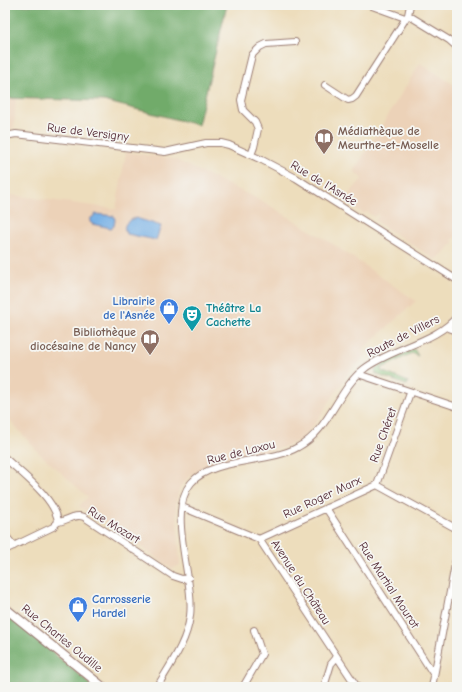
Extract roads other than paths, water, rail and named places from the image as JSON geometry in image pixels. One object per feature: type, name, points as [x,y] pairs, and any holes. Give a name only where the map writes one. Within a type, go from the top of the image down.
[{"type":"street","points":[[325,85],[348,100],[356,96],[406,16],[410,5]]},
{"type":"street","points":[[372,6],[406,16],[450,40],[457,47]]},
{"type":"street","points":[[251,154],[258,129],[255,122],[244,110],[241,100],[252,54],[266,44],[295,42]]},
{"type":"street","name":"Rue de Versigny","points":[[5,136],[16,134],[168,152]]},
{"type":"street","name":"Rue de l'Asnée","points":[[168,152],[198,144],[214,142],[229,145],[251,154],[296,178],[457,280]]},
{"type":"street","name":"Route de Villers","points":[[358,374],[376,361],[446,327],[457,316]]},
{"type":"street","points":[[446,327],[457,331]]},
{"type":"street","points":[[358,374],[457,407]]},
{"type":"street","name":"Rue de Laxou","points":[[157,687],[182,645],[190,616],[192,602],[182,530],[182,506],[188,488],[197,478],[218,467],[286,452],[308,442],[321,428],[358,374]]},
{"type":"street","name":"Rue Chéret","points":[[377,485],[410,392]]},
{"type":"street","points":[[5,458],[43,495],[55,511],[58,522]]},
{"type":"street","name":"Rue Roger Marx","points":[[259,539],[377,485],[457,529]]},
{"type":"street","name":"Avenue du Château","points":[[182,506],[259,539],[357,687]]},
{"type":"street","name":"Rue Martial Mourot","points":[[326,508],[434,675]]},
{"type":"street","name":"Rue Mozart","points":[[5,550],[53,527],[58,522],[64,522],[73,517],[80,516],[103,529],[168,573],[179,578],[189,578]]},
{"type":"street","points":[[5,535],[14,546]]},
{"type":"street","points":[[432,687],[457,554]]},
{"type":"street","name":"Rue Charles Oudille","points":[[5,608],[103,687]]},
{"type":"street","points":[[243,687],[262,654],[254,630]]},
{"type":"street","points":[[324,687],[331,664],[337,657]]},
{"type":"water","points":[[96,214],[114,216],[114,226],[111,228],[92,224],[90,219]]},
{"type":"water","points":[[136,218],[161,226],[156,240],[127,234],[125,231],[126,224]]},
{"type":"place","name":"Médiathèque de Meurthe-et-Moselle","points":[[324,155]]},
{"type":"place","name":"Librairie de l'Asnée","points":[[169,325]]},
{"type":"place","name":"Théâtre La Cachette","points":[[192,332]]},
{"type":"place","name":"Bibliothèque diocésaine de Nancy","points":[[150,356]]},
{"type":"place","name":"Carrosserie Hardel","points":[[78,623]]}]
